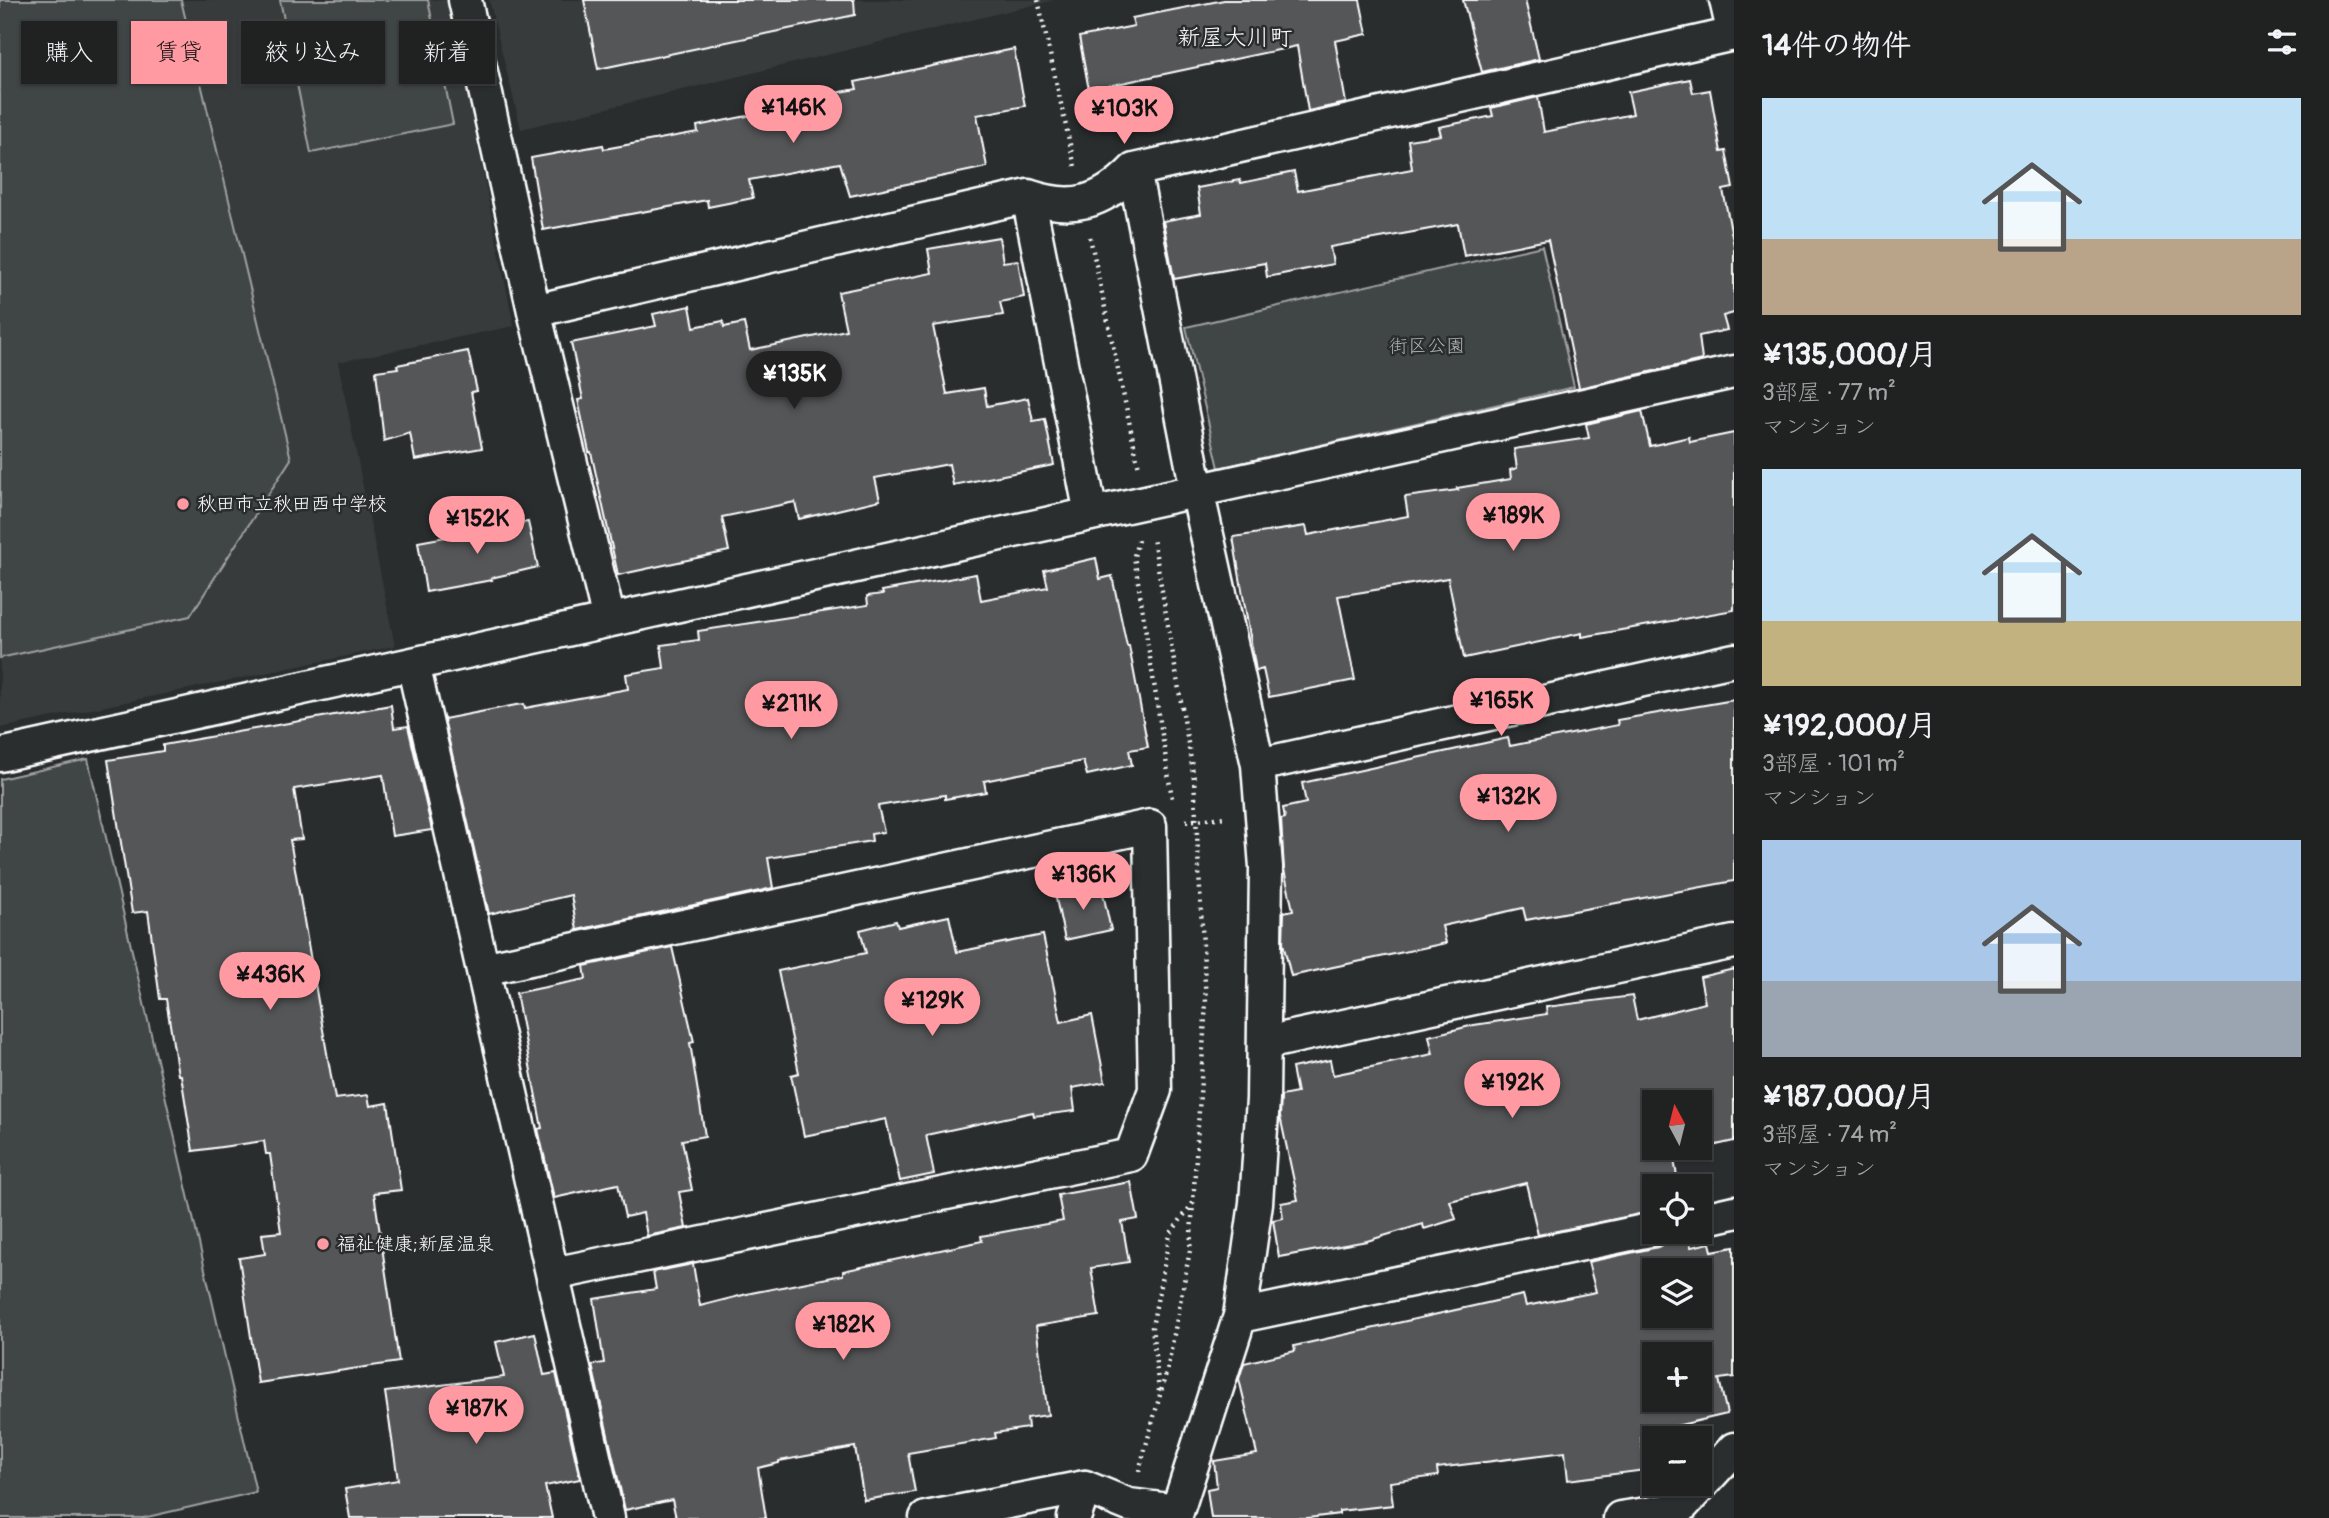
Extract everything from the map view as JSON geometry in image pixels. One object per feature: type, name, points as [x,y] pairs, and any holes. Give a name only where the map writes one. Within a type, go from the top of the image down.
[{"type":"street","points":[[465,0],[534,312],[609,620]]},
{"type":"street","points":[[534,312],[1028,196],[1051,204],[1083,204],[1116,188],[1134,170],[1734,34],[1726,0]]},
{"type":"street","points":[[926,1518],[1084,1487],[1129,1504],[1176,1515],[1240,1316],[1256,1203],[1265,1043],[1266,867],[1258,765],[1196,490],[1134,170]]},
{"type":"street","points":[[1028,196],[1091,514]]},
{"type":"street","points":[[0,755],[1734,372]]},
{"type":"street","points":[[1258,765],[1734,660]]},
{"type":"street","points":[[413,664],[608,1518]]},
{"type":"street","points":[[483,969],[1163,824],[1155,1090],[1131,1155],[553,1274]]},
{"type":"street","points":[[1265,1043],[1734,942]]},
{"type":"street","points":[[1712,1217],[1734,1212]]},
{"type":"street","points":[[1240,1316],[1642,1232]]},
{"type":"street","points":[[1620,1518],[1675,1513],[1734,1450]]},
{"type":"street","points":[[1074,1518],[1084,1487]]},
{"type":"path","points":[[1038,0],[1083,204]]},
{"type":"path","points":[[1146,501],[1134,556],[1163,824],[1262,814]]},
{"type":"path","points":[[1160,1395],[1152,1327],[1170,1234],[1194,1202]]},
{"type":"shaded area","name":"秋田市立秋田西中学校","points":[[0,0],[448,0],[452,21],[399,21],[399,84],[465,84],[514,326],[338,362],[395,646],[0,728]]},
{"type":"shaded area","points":[[489,0],[1054,0],[521,129]]},
{"type":"green space","points":[[0,0],[181,0],[186,21],[131,21],[131,84],[201,84],[291,459],[190,616],[0,658]]},
{"type":"green space","points":[[280,0],[428,0],[432,21],[399,21],[399,84],[445,84],[453,124],[311,153],[297,84],[385,84],[385,21],[284,21]]},
{"type":"green space","name":"街区公園","points":[[1542,246],[1574,387],[1219,468],[1186,327]]},
{"type":"green space","points":[[88,759],[256,1492],[143,1518],[0,1518],[0,779]]},
{"type":"building","points":[[584,0],[854,0],[855,15],[598,69]]},
{"type":"building","points":[[1224,0],[1360,0],[1367,34],[1335,41],[1346,103],[1308,111],[1297,46],[1089,90],[1079,37],[1134,26],[1132,18]]},
{"type":"building","points":[[1463,0],[1525,0],[1539,59],[1482,72]]},
{"type":"building","points":[[1014,49],[1025,106],[977,115],[987,167],[850,196],[840,163],[749,180],[753,198],[708,207],[707,200],[543,230],[531,158],[603,145],[604,149],[698,132],[697,126],[777,110],[776,104],[857,89],[855,82]]},
{"type":"building","points":[[1690,79],[1693,93],[1710,90],[1721,152],[1726,151],[1733,188],[1723,190],[1734,246],[1734,313],[1723,316],[1727,330],[1699,336],[1702,360],[1579,388],[1548,240],[1464,256],[1458,224],[1330,247],[1333,264],[1267,277],[1265,263],[1174,279],[1163,221],[1201,214],[1197,188],[1240,180],[1241,183],[1294,172],[1298,191],[1412,169],[1408,140],[1441,135],[1439,127],[1493,116],[1491,108],[1538,97],[1544,132],[1633,114],[1628,92]]},
{"type":"building","points":[[999,237],[1003,262],[1018,260],[1024,297],[1000,302],[1003,315],[933,326],[947,394],[984,388],[987,406],[1028,398],[1033,421],[1045,419],[1054,465],[953,485],[949,464],[875,478],[880,500],[799,519],[795,502],[722,517],[729,551],[618,575],[578,400],[583,399],[571,343],[656,326],[653,314],[690,306],[694,327],[723,321],[724,327],[744,323],[750,350],[846,330],[838,292],[932,273],[928,249]]},
{"type":"building","points":[[468,351],[477,391],[471,392],[482,448],[415,460],[410,433],[384,441],[376,371]]},
{"type":"building","points":[[1642,411],[1650,446],[1689,437],[1690,442],[1734,433],[1734,610],[1582,637],[1582,633],[1464,658],[1448,578],[1338,596],[1355,680],[1269,697],[1263,669],[1256,671],[1233,537],[1306,526],[1308,535],[1408,516],[1405,497],[1511,479],[1510,470],[1517,468],[1514,449],[1589,438],[1586,424]]},
{"type":"building","points":[[528,522],[538,567],[491,578],[492,580],[426,592],[418,542]]},
{"type":"building","points":[[1096,558],[1100,579],[1112,576],[1129,646],[1148,747],[1129,750],[1132,765],[1087,775],[1083,761],[984,781],[986,792],[945,799],[945,795],[878,806],[884,832],[871,834],[872,841],[768,858],[773,888],[577,930],[571,895],[489,914],[444,719],[516,705],[524,704],[525,708],[628,689],[626,674],[664,668],[661,645],[699,640],[698,631],[868,605],[867,596],[883,594],[882,591],[976,574],[981,600],[1048,587],[1044,570]]},
{"type":"building","points":[[1734,700],[1734,881],[1526,920],[1523,908],[1442,926],[1446,943],[1291,976],[1283,943],[1284,912],[1293,910],[1284,870],[1281,819],[1285,818],[1283,808],[1306,803],[1302,783],[1508,738],[1510,746],[1618,725],[1617,720]]},
{"type":"building","points":[[391,705],[394,728],[408,726],[432,830],[392,836],[383,775],[294,789],[302,839],[290,840],[335,1099],[368,1095],[370,1106],[388,1103],[401,1190],[374,1193],[399,1362],[258,1383],[239,1258],[265,1254],[262,1234],[281,1232],[270,1154],[266,1154],[264,1141],[193,1151],[166,999],[160,999],[148,911],[132,913],[108,760],[163,751],[163,745]]},
{"type":"building","points":[[1101,884],[1111,930],[1065,940],[1055,894]]},
{"type":"building","points":[[949,916],[957,952],[1043,935],[1061,1022],[1092,1015],[1105,1082],[1072,1088],[1075,1111],[1034,1116],[1033,1112],[926,1135],[934,1174],[900,1181],[886,1119],[804,1136],[791,1075],[799,1073],[778,971],[866,953],[860,930],[896,921],[898,927]]},
{"type":"building","points":[[672,947],[694,1042],[690,1043],[705,1136],[682,1140],[692,1190],[679,1192],[686,1228],[647,1236],[643,1213],[625,1217],[618,1184],[554,1198],[538,1129],[542,1128],[516,993],[586,979],[584,966]]},
{"type":"building","points":[[1734,969],[1734,1141],[1712,1146],[1712,1090],[1642,1090],[1642,1160],[1674,1160],[1677,1174],[1642,1174],[1642,1213],[1538,1235],[1526,1183],[1450,1201],[1456,1219],[1424,1229],[1423,1224],[1367,1241],[1279,1257],[1273,1220],[1283,1218],[1281,1203],[1298,1200],[1280,1116],[1281,1096],[1297,1093],[1292,1068],[1330,1060],[1333,1075],[1433,1054],[1429,1036],[1474,1025],[1547,1014],[1546,1007],[1632,996],[1637,1020],[1705,1003],[1700,977]]},
{"type":"building","points":[[1131,1182],[1138,1219],[1122,1222],[1129,1262],[1091,1268],[1099,1316],[1036,1326],[1048,1415],[1027,1418],[1028,1428],[995,1433],[996,1438],[908,1453],[915,1492],[864,1500],[855,1447],[779,1461],[758,1468],[766,1518],[676,1518],[672,1500],[625,1510],[592,1365],[604,1363],[594,1299],[656,1289],[653,1272],[693,1264],[700,1306],[843,1275],[843,1271],[982,1241],[981,1236],[1063,1221],[1058,1195]]},
{"type":"building","points":[[1663,1244],[1690,1244],[1691,1247],[1710,1244],[1712,1251],[1734,1247],[1734,1377],[1719,1379],[1727,1414],[1676,1426],[1642,1426],[1642,1471],[1568,1480],[1565,1452],[1437,1468],[1438,1476],[1390,1482],[1393,1505],[1339,1511],[1339,1514],[1308,1518],[1211,1518],[1207,1489],[1217,1487],[1214,1461],[1257,1454],[1239,1379],[1244,1363],[1295,1351],[1294,1346],[1523,1295],[1526,1306],[1596,1292],[1588,1262]]},
{"type":"building","points":[[535,1333],[544,1375],[556,1373],[580,1479],[545,1486],[552,1518],[350,1518],[345,1489],[398,1480],[385,1392],[504,1377],[496,1342]]},
{"type":"place","name":"秋田市立秋田西中学校","points":[[183,504]]},
{"type":"place","name":"福祉健康;新屋温泉","points":[[323,1244]]},
{"type":"district","name":"新屋大川町","points":[[1235,37]]}]
